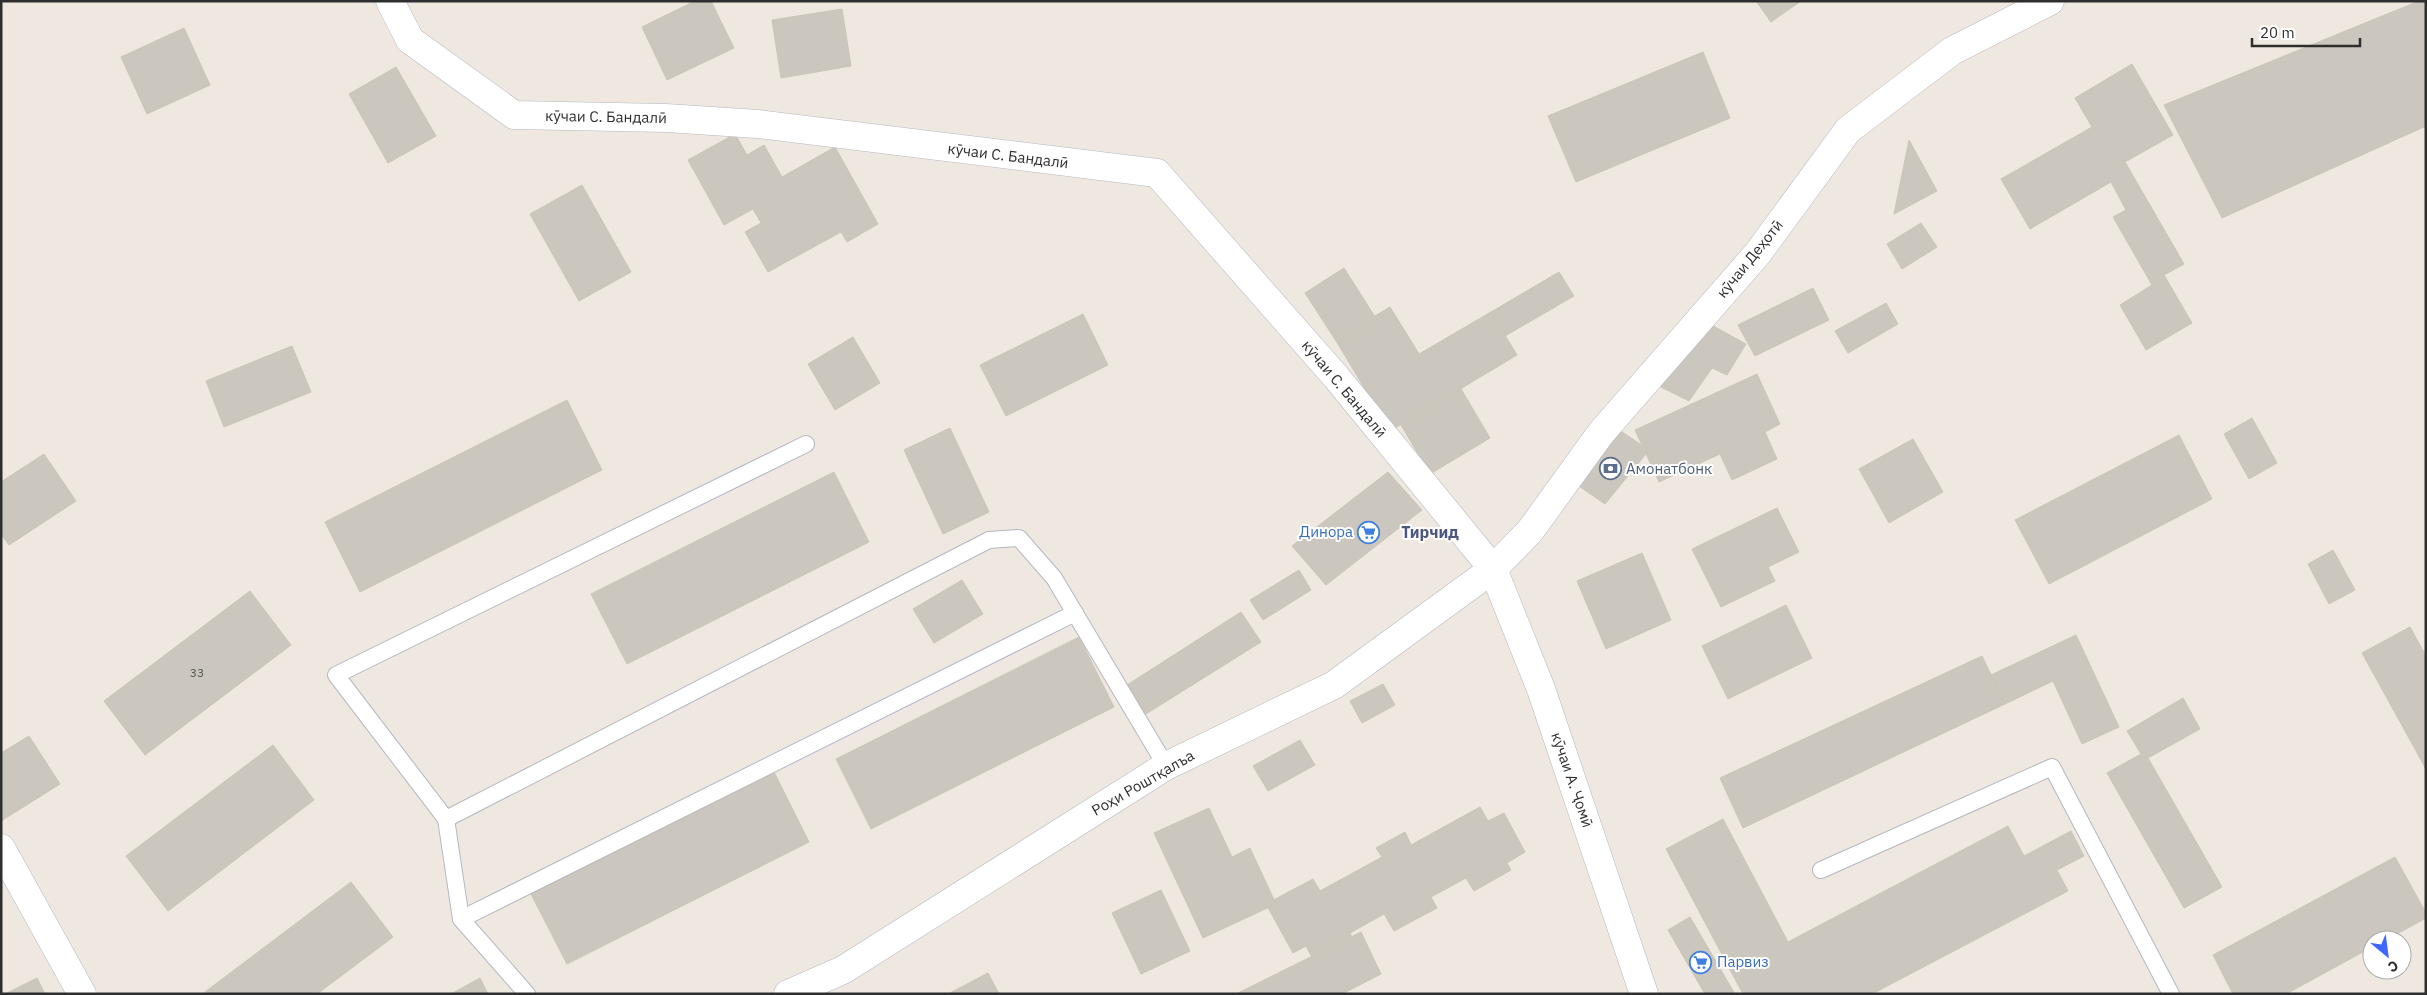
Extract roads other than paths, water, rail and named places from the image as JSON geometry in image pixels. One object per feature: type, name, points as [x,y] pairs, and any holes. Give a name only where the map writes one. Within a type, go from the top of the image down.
[{"type":"street","name":"кӯчаи С. Бандалӣ","points":[[390,1],[410,40],[514,115],[666,118],[758,124],[1156,173],[1337,378],[1493,569]]},
{"type":"street","name":"кӯчаи Деҳотӣ","points":[[1493,569],[1530,531],[1601,433],[1758,253],[1848,130],[1952,51],[2050,1]]},
{"type":"street","name":"Роҳи Роштқалъа","points":[[788,994],[843,970],[1166,766],[1334,685],[1493,569]]},
{"type":"street","name":"кӯчаи А. Ҷомӣ","points":[[1493,569],[1541,689],[1644,994]]},
{"type":"street","points":[[1,848],[82,994]]},
{"type":"lane","points":[[527,994],[462,919],[446,819],[336,675],[806,444]]},
{"type":"lane","points":[[446,819],[989,540],[1019,538],[1054,578],[1166,766]]},
{"type":"lane","points":[[462,919],[1075,613]]},
{"type":"lane","points":[[1821,870],[2052,767],[2171,994]]},
{"type":"place","name":"Амонатбонк","points":[[1610,469]]},
{"type":"place","name":"Динора","points":[[1369,532]]},
{"type":"place","name":"Парвиз","points":[[1701,962]]},
{"type":"district","name":"Тирчид","points":[[1430,532]]}]
